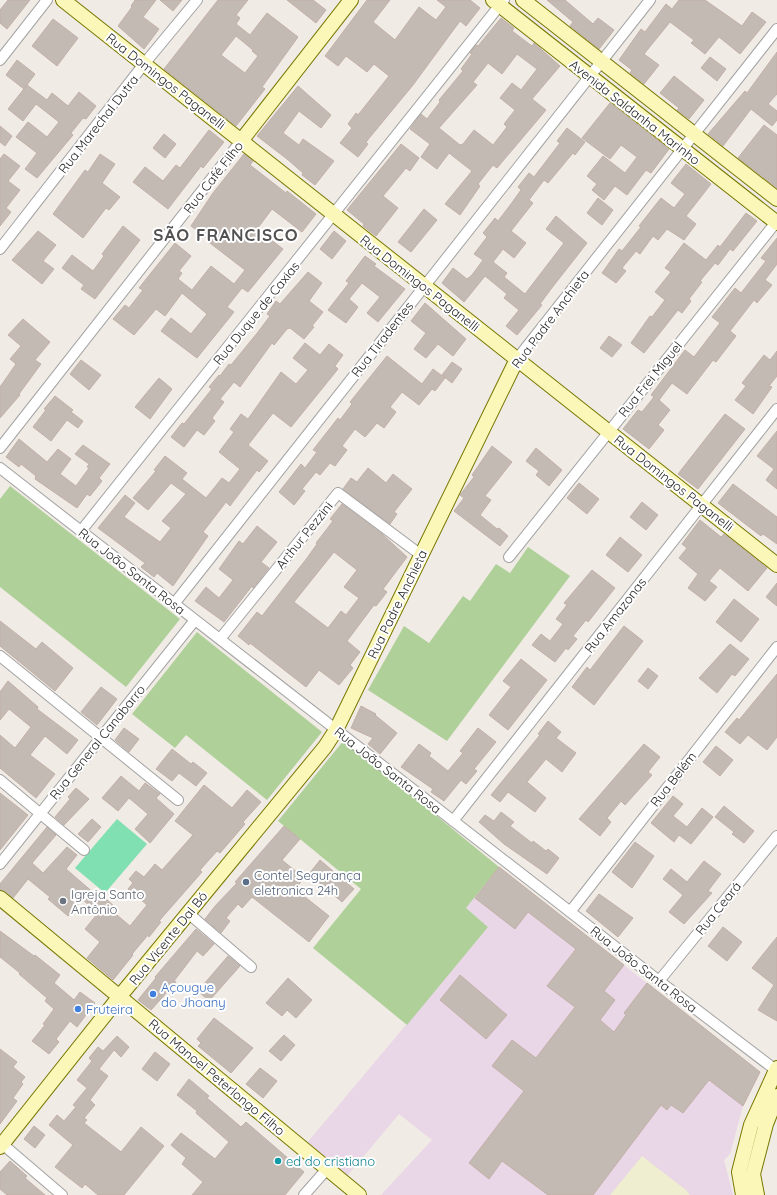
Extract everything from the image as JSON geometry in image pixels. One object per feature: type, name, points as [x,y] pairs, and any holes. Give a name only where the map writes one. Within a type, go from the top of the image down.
[{"type":"street","points":[[0,60],[47,0]]},
{"type":"street","name":"Rua Domingos Paganelli","points":[[63,0],[777,565]]},
{"type":"street","name":"Rua Marechal Dutra","points":[[0,249],[144,64],[197,0]]},
{"type":"street","name":"Rua Café Filho","points":[[0,448],[351,0]]},
{"type":"street","name":"Avenida Saldanha Marinho","points":[[523,0],[777,199]]},
{"type":"street","name":"Rua Tiradentes","points":[[174,604],[650,0]]},
{"type":"street","name":"Avenida Saldanha Marinho","points":[[499,2],[590,76],[777,222]]},
{"type":"street","name":"Rua Duque de Caxias","points":[[81,531],[334,215],[499,2]]},
{"type":"street","name":"Rua Padre Anchieta","points":[[336,730],[517,359],[777,29]]},
{"type":"street","name":"Rua Frei Miguel","points":[[509,557],[608,431],[777,222]]},
{"type":"street","name":"Rua Amazonas","points":[[453,821],[777,409]]},
{"type":"street","name":"Rua João Santa Rosa","points":[[0,468],[659,981],[777,1070]]},
{"type":"street","name":"Arthur Pezzini","points":[[220,639],[338,493],[421,555]]},
{"type":"street","name":"Rua General Canabarro","points":[[0,864],[195,620]]},
{"type":"street","name":"Rua Belém","points":[[570,912],[777,647]]},
{"type":"street","points":[[0,656],[178,800]]},
{"type":"street","name":"Rua Vicente Dal Bó","points":[[1,1145],[120,996],[325,748],[336,730]]},
{"type":"street","points":[[0,780],[84,850]]},
{"type":"street","name":"Rua Ceará","points":[[659,981],[777,836]]},
{"type":"street","name":"Rua Manoel Peterlongo Filho","points":[[0,898],[359,1195]]},
{"type":"street","points":[[188,913],[251,967]]},
{"type":"street","points":[[743,1195],[739,1172],[751,1125],[777,1070]]},
{"type":"street","points":[[757,1195],[753,1174],[766,1124],[777,1096]]},
{"type":"street","points":[[1,1145],[62,1195]]},
{"type":"street","points":[[304,1195],[326,1169]]},
{"type":"shaded area","points":[[499,867],[760,1072],[743,1106],[730,1154],[724,1160],[733,1195],[381,1195],[432,1140],[399,1114],[347,1176],[307,1143],[488,927],[466,908]]},
{"type":"green space","points":[[10,486],[180,619],[126,687],[0,587],[0,499]]},
{"type":"green space","points":[[528,547],[570,576],[447,741],[368,690],[404,626],[429,643],[463,596],[470,601],[496,564],[510,573]]},
{"type":"green space","points":[[197,632],[322,732],[267,800],[186,735],[175,748],[132,714]]},
{"type":"green space","points":[[344,740],[499,867],[466,908],[488,927],[407,1025],[313,948],[361,889],[278,821]]},
{"type":"green space","points":[[117,819],[147,844],[105,893],[75,868]]},
{"type":"green space","points":[[642,1156],[686,1190],[690,1195],[610,1195]]},
{"type":"building","points":[[8,0],[30,0],[7,29],[0,23],[0,10]]},
{"type":"building","points":[[135,0],[156,0],[143,17],[159,29],[144,49],[118,26],[132,7],[131,6]]},
{"type":"building","points":[[160,0],[182,0],[173,11]]},
{"type":"building","points":[[218,0],[248,0],[236,15],[240,18],[236,24],[250,35],[267,13],[298,37],[262,87],[265,89],[236,126],[164,69]],"holes":[[[236,36],[253,50],[252,51],[258,56],[245,73],[221,55]]]},
{"type":"building","points":[[287,0],[313,0],[326,10],[316,23]]},
{"type":"building","points":[[367,0],[390,0],[373,22],[395,40],[419,7],[436,20],[446,7],[437,0],[470,0],[480,8],[466,26],[460,21],[413,85],[366,142],[368,144],[358,157],[340,143],[352,128],[348,124],[356,113],[358,115],[389,76],[374,64],[367,72],[346,56],[338,66],[325,56]]},
{"type":"building","points":[[547,0],[565,0],[593,24],[598,18],[614,30],[599,49],[570,26],[573,22]]},
{"type":"building","points":[[679,0],[705,0],[742,26],[752,12],[766,22],[740,54],[719,37],[705,54],[691,43],[694,40],[670,22],[644,54],[659,65],[644,84],[630,73],[632,70],[619,60],[641,29],[645,32],[666,4],[672,9]]},
{"type":"building","points":[[501,18],[514,28],[512,31],[532,46],[534,43],[560,66],[532,99],[546,110],[497,168],[493,165],[478,184],[480,186],[460,215],[445,204],[472,171],[449,153],[437,169],[421,157],[430,144],[410,129],[421,114],[427,119],[440,102],[439,100],[463,71],[461,69],[472,54],[470,53],[476,45],[478,46]],"holes":[[[517,54],[537,69],[521,90],[512,83],[500,98],[515,110],[504,124],[507,127],[493,145],[474,130],[463,144],[460,145],[439,128],[477,85],[473,82],[488,63],[502,74]]]},
{"type":"building","points":[[53,19],[78,38],[57,66],[32,46]]},
{"type":"building","points":[[777,52],[777,94],[768,104],[777,111],[777,120],[772,126],[751,109],[723,146],[708,134],[745,91],[747,93]]},
{"type":"building","points":[[710,57],[726,69],[717,81],[701,68]]},
{"type":"building","points":[[17,60],[35,74],[24,89],[6,75]]},
{"type":"building","points":[[674,76],[704,100],[689,119],[677,110],[679,108],[660,93]]},
{"type":"building","points":[[27,85],[47,100],[52,93],[68,106],[79,92],[96,106],[86,119],[83,118],[71,133],[73,135],[37,178],[25,169],[37,153],[16,137],[28,122],[47,137],[59,122],[36,104],[23,121],[8,109]]},
{"type":"building","points":[[298,86],[331,115],[321,128],[299,111],[283,133],[299,145],[303,139],[334,161],[315,185],[302,175],[303,173],[287,159],[257,136]]},
{"type":"building","points":[[610,103],[669,149],[651,173],[646,170],[627,195],[615,186],[604,200],[592,190],[597,184],[587,176],[603,156],[625,173],[637,157],[621,145],[610,159],[582,138]]},
{"type":"building","points":[[764,125],[777,135],[777,188],[738,158]]},
{"type":"building","points":[[0,126],[12,136],[5,146],[0,142]]},
{"type":"building","points":[[567,128],[585,142],[575,155],[573,153],[548,183],[544,180],[529,200],[533,203],[511,231],[526,243],[514,258],[503,249],[493,262],[507,273],[504,277],[525,294],[564,243],[546,229],[556,216],[587,243],[540,304],[542,305],[517,335],[506,326],[519,310],[504,298],[507,294],[485,276],[464,302],[442,283],[453,268],[467,279],[472,275],[483,260],[474,254],[487,237],[483,233],[495,218],[498,221],[521,190],[518,187],[529,173],[534,177],[560,143],[557,141]]},
{"type":"building","points":[[209,130],[224,142],[203,168],[201,166],[168,209],[133,182],[145,167],[163,181],[176,165],[180,168]]},
{"type":"building","points":[[164,134],[176,144],[165,158],[153,148]]},
{"type":"building","points":[[401,144],[419,158],[410,171],[406,168],[383,196],[398,208],[376,236],[363,226],[364,224],[347,210]]},
{"type":"building","points":[[4,154],[20,166],[8,181],[20,190],[6,208],[11,212],[0,226],[0,159]]},
{"type":"building","points":[[100,154],[115,164],[102,183],[120,197],[109,210],[106,208],[83,238],[53,214],[85,170],[88,172]]},
{"type":"building","points":[[244,154],[253,161],[250,165],[316,214],[302,232],[272,209],[257,229],[283,249],[248,292],[242,288],[227,307],[234,312],[197,358],[161,331],[171,318],[191,334],[207,314],[182,293],[165,316],[156,309],[134,335],[113,319],[125,305],[129,308],[143,290],[139,288],[175,243],[191,256],[179,271],[182,273],[178,279],[192,290],[211,266],[234,284],[245,270],[206,240],[208,239],[191,226],[213,193]]},
{"type":"building","points":[[686,164],[711,184],[686,216],[696,224],[684,240],[667,229],[658,240],[653,236],[640,254],[636,251],[622,268],[626,271],[616,283],[602,273],[619,249],[622,251],[641,227],[639,226],[661,198],[674,208],[685,194],[671,183]]},
{"type":"building","points":[[598,198],[613,210],[602,225],[587,213]]},
{"type":"building","points":[[424,209],[437,220],[411,252],[398,242]]},
{"type":"building","points":[[746,213],[757,221],[733,251],[730,249],[718,265],[715,263],[700,281],[702,282],[689,299],[691,301],[682,313],[678,310],[644,353],[631,343],[650,316],[652,317],[665,300],[655,292],[671,272],[665,268],[684,243],[706,260],[718,245],[720,247]]},
{"type":"building","points":[[123,226],[140,240],[95,299],[81,289],[84,285],[62,268],[72,255],[93,271],[104,256],[102,254]]},
{"type":"building","points":[[38,231],[56,245],[43,261],[54,269],[42,284],[12,260]]},
{"type":"building","points":[[334,231],[346,241],[332,259],[320,249]]},
{"type":"building","points":[[777,238],[777,264],[765,280],[772,285],[757,303],[754,300],[730,331],[736,336],[716,362],[713,360],[687,394],[672,383],[659,400],[670,410],[658,425],[664,430],[649,449],[623,429],[638,410],[642,412],[654,397],[651,395],[685,350],[694,357],[720,323],[712,317],[735,288],[741,293],[766,261],[761,258]]},
{"type":"building","points":[[365,256],[376,264],[374,266],[405,289],[378,322],[367,313],[380,297],[362,283],[349,299],[358,307],[346,323],[328,310],[349,283],[346,281]]},
{"type":"building","points":[[308,272],[322,283],[309,301],[323,312],[312,326],[314,327],[304,339],[290,328],[287,329],[274,345],[272,343],[240,387],[234,382],[220,399],[224,402],[212,418],[215,421],[204,435],[197,430],[184,447],[171,437],[182,423],[184,424],[212,389],[209,387],[229,364],[231,365],[258,332],[270,316],[267,314],[276,301],[280,304]]},
{"type":"building","points":[[425,303],[466,339],[453,356],[438,344],[426,358],[414,349],[426,333],[411,321]]},
{"type":"building","points":[[23,319],[50,342],[35,360],[41,364],[19,394],[20,395],[0,418],[0,387],[16,364],[10,359],[21,346],[8,335]]},
{"type":"building","points":[[609,336],[622,345],[612,357],[600,348]]},
{"type":"building","points":[[305,343],[320,355],[329,344],[343,355],[335,366],[338,369],[291,427],[273,413],[248,445],[268,461],[259,472],[257,470],[230,506],[226,502],[203,532],[208,536],[173,586],[157,573],[154,577],[141,567],[145,563],[98,528],[125,495],[135,503],[124,517],[160,542],[171,528],[162,521],[186,494],[171,483],[148,510],[133,498],[156,471],[154,470],[165,456],[187,473],[182,479],[206,498],[222,478],[229,483],[240,469],[219,452],[234,432],[230,429],[241,414],[248,419],[281,372],[296,384],[308,370],[293,358]]},
{"type":"building","points":[[777,351],[777,376],[769,386],[772,387],[753,414],[735,400],[746,386],[742,383],[764,355],[770,360]]},
{"type":"building","points":[[387,356],[422,384],[433,369],[445,378],[435,391],[432,389],[419,405],[402,392],[390,407],[396,412],[384,428],[377,423],[365,437],[355,429],[342,446],[347,450],[335,466],[330,463],[320,475],[316,472],[302,489],[305,491],[294,505],[279,492],[301,464],[305,468],[317,452],[313,450],[338,418],[340,420],[352,404],[350,402]]},
{"type":"building","points":[[81,360],[101,375],[89,390],[70,374]]},
{"type":"building","points":[[452,362],[462,369],[452,383],[442,375]]},
{"type":"building","points":[[159,378],[172,389],[150,419],[135,407]]},
{"type":"building","points":[[55,396],[73,410],[71,412],[83,421],[78,428],[67,420],[51,441],[33,427],[46,410],[44,409]]},
{"type":"building","points":[[725,414],[745,429],[698,489],[678,474]]},
{"type":"building","points":[[777,431],[777,489],[766,480],[774,469],[757,456]]},
{"type":"building","points":[[19,439],[47,462],[58,449],[71,459],[60,474],[76,486],[89,468],[87,467],[89,464],[75,454],[83,445],[110,464],[99,478],[102,481],[90,496],[87,494],[77,508],[35,479],[36,476],[21,464],[19,467],[6,457]]},
{"type":"building","points":[[492,446],[512,462],[485,496],[491,500],[480,515],[508,536],[500,546],[454,511],[464,498],[460,495],[474,477],[472,475]]},
{"type":"building","points":[[536,448],[562,470],[549,486],[536,475],[539,471],[526,461]]},
{"type":"building","points":[[368,468],[386,483],[393,474],[412,489],[394,512],[397,514],[390,524],[343,489],[351,478],[357,482]]},
{"type":"building","points":[[579,483],[599,499],[587,514],[567,498]]},
{"type":"building","points":[[733,484],[777,517],[777,544],[763,534],[761,536],[718,503]]},
{"type":"building","points":[[642,502],[658,515],[646,530],[630,517]]},
{"type":"building","points":[[342,504],[382,534],[407,557],[383,589],[387,592],[376,606],[374,605],[347,641],[360,652],[350,665],[353,668],[339,685],[319,670],[306,687],[250,643],[249,645],[238,636],[257,612],[262,616],[317,544],[316,543],[333,521],[330,519]],"holes":[[[334,552],[357,570],[344,587],[359,598],[346,615],[341,611],[328,628],[294,602]]]},
{"type":"building","points":[[700,520],[721,537],[724,534],[767,568],[748,591],[720,568],[709,581],[717,587],[705,601],[688,588],[698,574],[679,558],[687,548],[682,544]]},
{"type":"building","points":[[257,526],[277,542],[261,562],[269,568],[253,588],[252,586],[224,622],[195,601],[206,587],[219,598],[233,580],[219,569],[239,541],[243,544]]},
{"type":"building","points":[[620,537],[642,555],[628,572],[606,555]]},
{"type":"building","points":[[592,570],[615,588],[588,622],[586,620],[573,636],[577,639],[568,650],[566,648],[555,662],[532,645],[541,634],[550,641],[563,624],[556,619],[567,605],[564,603]]},
{"type":"building","points":[[777,583],[777,606],[766,597]]},
{"type":"building","points":[[734,599],[759,619],[741,642],[716,622]]},
{"type":"building","points":[[0,621],[36,649],[42,642],[73,668],[55,691],[0,646]]},
{"type":"building","points":[[624,626],[643,641],[594,705],[572,687],[587,667],[590,670]]},
{"type":"building","points":[[730,644],[749,659],[735,676],[732,674],[717,693],[699,678]]},
{"type":"building","points":[[521,659],[547,680],[508,730],[489,715],[511,687],[503,681]]},
{"type":"building","points":[[648,668],[658,676],[648,689],[638,681]]},
{"type":"building","points":[[777,674],[777,737],[767,750],[748,735],[740,744],[725,732],[737,718],[739,720]]},
{"type":"building","points":[[8,681],[38,707],[37,709],[78,740],[67,754],[45,736],[30,755],[55,774],[36,798],[0,768],[0,735],[15,748],[31,727],[9,709],[0,720],[0,692]]},
{"type":"building","points":[[101,687],[117,699],[97,725],[81,712]]},
{"type":"building","points":[[361,706],[376,714],[375,715],[397,733],[380,754],[368,744],[373,738],[351,728]]},
{"type":"building","points":[[548,721],[561,732],[556,738],[576,753],[562,772],[546,759],[527,782],[546,798],[535,812],[508,792],[500,802],[491,795],[540,735],[538,734]]},
{"type":"building","points":[[124,728],[139,739],[129,752],[115,740]]},
{"type":"building","points":[[478,728],[496,742],[474,769],[477,771],[466,784],[461,780],[444,801],[431,792],[433,789],[401,767],[419,744],[431,753],[429,756],[448,771],[463,753],[460,751]]},
{"type":"building","points":[[644,744],[660,757],[648,772],[652,775],[625,805],[621,801],[607,818],[611,822],[600,836],[579,819]]},
{"type":"building","points":[[716,746],[733,760],[720,776],[703,762]]},
{"type":"building","points":[[172,749],[191,764],[193,762],[207,773],[196,786],[179,773],[172,781],[156,769]]},
{"type":"building","points":[[121,776],[139,791],[145,783],[160,794],[156,798],[174,814],[150,843],[135,829],[148,814],[129,798],[118,811],[102,798]]},
{"type":"building","points":[[204,785],[232,808],[247,790],[261,802],[243,822],[245,824],[220,853],[217,851],[200,870],[202,872],[159,921],[161,922],[132,954],[133,955],[113,980],[87,958],[100,942],[85,929],[98,913],[82,899],[68,916],[48,899],[50,897],[28,879],[13,898],[0,890],[0,884],[47,827],[56,835],[32,863],[43,873],[67,847],[77,855],[66,869],[102,900],[104,897],[115,907],[111,910],[130,926],[147,905],[128,889],[133,883],[129,879],[136,871],[144,877],[155,864],[162,870],[193,835],[175,821]]},
{"type":"building","points":[[76,788],[89,799],[64,825],[55,817],[70,799],[68,797]]},
{"type":"building","points":[[0,793],[28,815],[0,850]]},
{"type":"building","points":[[673,796],[683,804],[673,816],[687,827],[702,808],[713,817],[691,844],[679,835],[674,842],[651,823]]},
{"type":"building","points":[[724,806],[754,831],[744,843],[732,834],[734,832],[715,817]]},
{"type":"building","points":[[501,812],[514,822],[510,826],[532,843],[533,841],[546,851],[548,849],[559,858],[547,874],[504,844],[479,822],[485,815],[494,821]]},
{"type":"building","points":[[92,819],[101,827],[88,842],[78,834]]},
{"type":"building","points":[[284,826],[300,839],[282,860],[304,878],[295,889],[329,916],[309,942],[252,897],[242,908],[238,904],[226,918],[230,921],[221,933],[205,919]]},
{"type":"building","points":[[635,842],[654,856],[632,888],[612,872]]},
{"type":"building","points":[[320,860],[354,889],[342,902],[309,874]]},
{"type":"building","points":[[704,861],[721,874],[708,891],[712,893],[684,924],[669,912],[683,895],[663,879],[671,869],[687,882]]},
{"type":"building","points":[[499,867],[624,965],[604,991],[615,1000],[600,1020],[614,1032],[626,1015],[624,1013],[647,983],[760,1072],[743,1106],[709,1080],[683,1113],[671,1105],[667,1110],[661,1105],[593,1195],[548,1195],[502,1161],[489,1179],[469,1163],[524,1091],[492,1066],[512,1040],[536,1058],[575,1007],[547,986],[576,949],[528,912],[515,929],[475,898]]},
{"type":"building","points":[[599,894],[633,918],[618,937],[586,911]]},
{"type":"building","points":[[723,927],[742,942],[727,961],[708,946]]},
{"type":"building","points":[[196,929],[214,944],[203,956],[197,951],[174,981],[176,982],[151,1010],[138,1000],[156,978],[155,977]]},
{"type":"building","points":[[0,931],[34,956],[35,955],[60,975],[54,983],[74,1000],[80,992],[95,1003],[77,1027],[70,1021],[56,1039],[59,1042],[49,1054],[32,1041],[45,1025],[43,1024],[54,1009],[45,1001],[47,998],[0,957]]},
{"type":"building","points":[[777,937],[777,1021],[758,1010],[774,985],[752,968]]},
{"type":"building","points":[[228,956],[240,966],[209,1001],[198,991]]},
{"type":"building","points":[[460,975],[507,1015],[486,1039],[440,1000]]},
{"type":"building","points":[[288,978],[312,1000],[296,1018],[287,1010],[282,1016],[266,1003]]},
{"type":"building","points":[[214,1018],[253,1048],[231,1073],[198,1046],[201,1043],[197,1039]]},
{"type":"building","points":[[284,1035],[295,1045],[281,1061],[269,1051]]},
{"type":"building","points":[[117,1036],[129,1047],[121,1057],[114,1050],[99,1069],[108,1076],[90,1100],[95,1105],[84,1118],[87,1120],[84,1123],[121,1152],[141,1127],[164,1146],[124,1195],[98,1195],[85,1184],[82,1188],[55,1167],[73,1145],[49,1125],[57,1115],[64,1121],[76,1107],[73,1105],[87,1088],[77,1080],[92,1061],[89,1058],[98,1047],[103,1051]]},
{"type":"building","points":[[0,1049],[17,1062],[13,1067],[25,1077],[21,1082],[23,1084],[13,1098],[17,1101],[0,1124]]},
{"type":"building","points":[[155,1052],[170,1064],[157,1081],[142,1069]]},
{"type":"building","points":[[260,1068],[277,1081],[263,1098],[246,1084]]},
{"type":"building","points":[[189,1079],[209,1096],[207,1098],[241,1127],[246,1122],[304,1172],[285,1195],[192,1195],[203,1182],[182,1164],[186,1158],[171,1145],[181,1133],[215,1159],[229,1142],[196,1113],[197,1111],[177,1095]]},
{"type":"building","points":[[34,1126],[45,1135],[35,1148],[24,1139]]},
{"type":"building","points":[[10,1161],[27,1176],[25,1178],[45,1195],[7,1195],[0,1189],[0,1172]]},
{"type":"place","name":"Contel Segurança eletronica 24h","points":[[246,882]]},
{"type":"place","name":"Igreja Santo Antônio","points":[[63,901]]},
{"type":"place","name":"Açougue do Jhoany","points":[[153,994]]},
{"type":"place","name":"Fruteira","points":[[78,1009]]},
{"type":"place","name":"ed do cristiano","points":[[278,1161]]},
{"type":"district","name":"SÃO FRANCISCO","points":[[226,234]]}]
